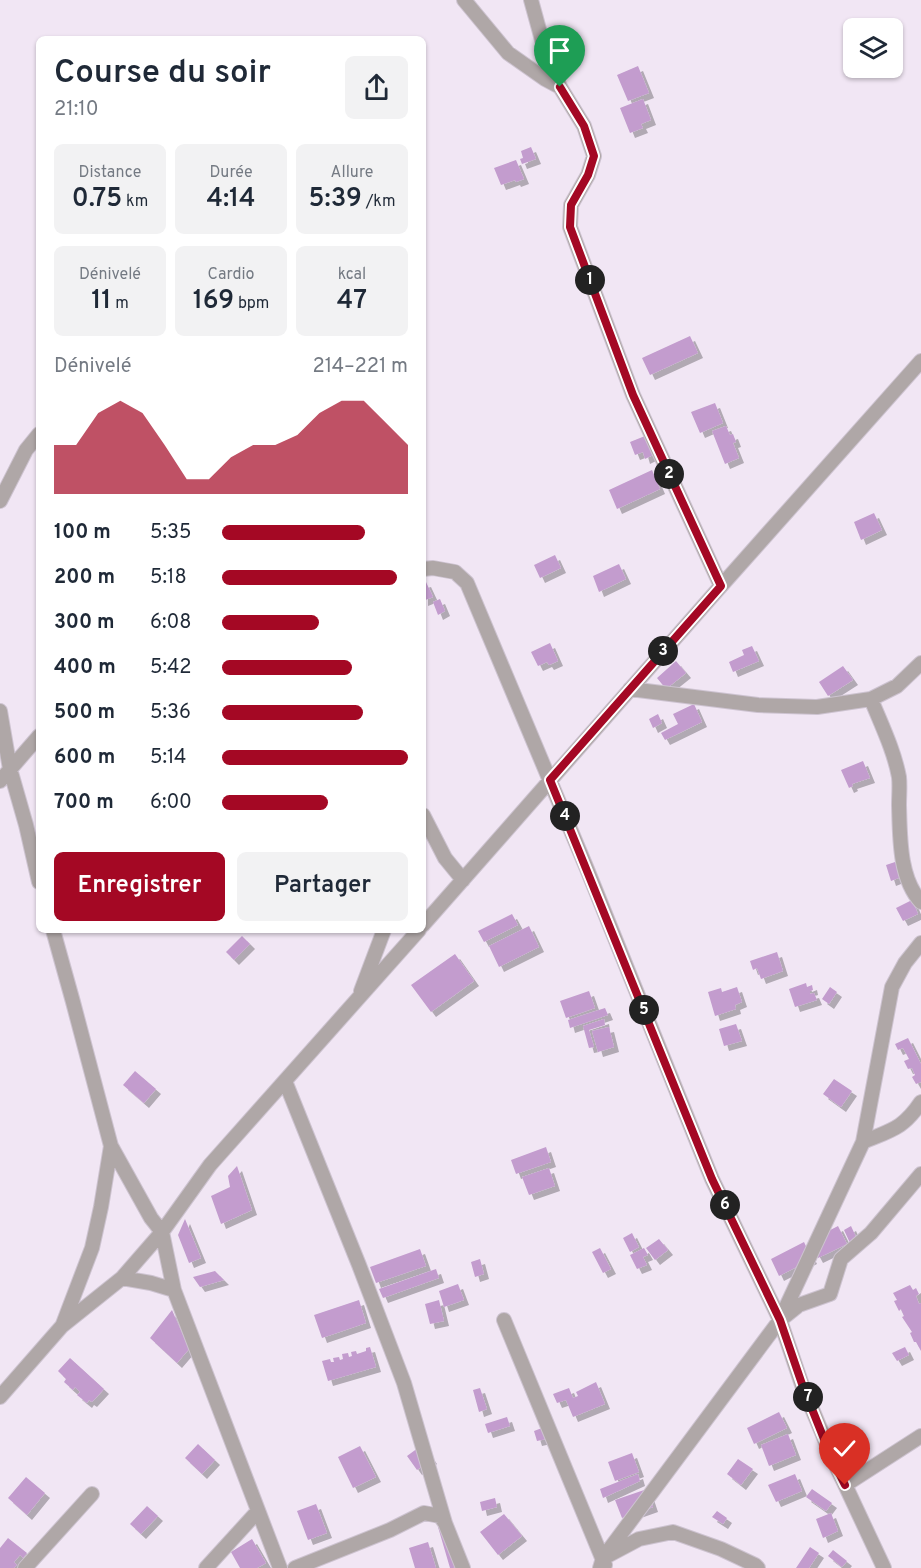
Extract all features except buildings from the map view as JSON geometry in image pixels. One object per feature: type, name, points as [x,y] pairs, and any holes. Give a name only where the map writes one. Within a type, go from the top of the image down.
[{"type":"street","points":[[464,0],[508,53],[544,79],[560,87]]},
{"type":"street","points":[[531,0],[545,51],[560,87],[584,126],[594,156],[588,175],[571,205],[570,227],[633,395],[721,586]]},
{"type":"street","points":[[426,922],[921,361]]},
{"type":"street","points":[[0,501],[26,450],[36,438]]},
{"type":"street","points":[[426,569],[455,572],[467,584],[550,780],[712,1179],[780,1320],[802,1384],[832,1459],[884,1568]]},
{"type":"street","points":[[630,689],[758,705],[817,707],[871,699],[897,686],[921,663]]},
{"type":"street","points":[[871,699],[899,778],[900,836],[906,875],[921,903]]},
{"type":"street","points":[[0,711],[10,769],[36,869]]},
{"type":"street","points":[[0,781],[36,739]]},
{"type":"street","points":[[426,821],[445,858],[463,880]]},
{"type":"street","points":[[54,933],[111,1146],[151,1218],[162,1232],[174,1290],[280,1568]]},
{"type":"street","points":[[358,998],[383,933]]},
{"type":"street","points":[[0,1397],[62,1326],[122,1278],[162,1232],[210,1165],[416,933]]},
{"type":"street","points":[[603,1565],[780,1320],[863,1142],[892,987],[905,963],[921,943]]},
{"type":"street","points":[[285,1081],[404,1383],[445,1523],[463,1568]]},
{"type":"street","points":[[863,1142],[898,1128],[911,1117],[921,1102]]},
{"type":"street","points":[[62,1326],[92,1248],[111,1146]]},
{"type":"street","points":[[780,1320],[799,1305],[830,1294],[841,1259],[872,1233],[921,1174]]},
{"type":"street","points":[[122,1278],[151,1282],[174,1290]]},
{"type":"street","points":[[504,1320],[603,1565]]},
{"type":"street","points":[[845,1485],[921,1436]]},
{"type":"street","points":[[25,1568],[92,1494]]},
{"type":"street","points":[[206,1568],[258,1511]]},
{"type":"street","points":[[295,1568],[390,1530],[424,1513],[440,1516],[445,1523]]},
{"type":"street","points":[[603,1565],[639,1539],[673,1532],[721,1549],[758,1568]]},
{"type":"route","points":[[560,87],[584,126],[594,156],[588,175],[571,205],[570,227],[633,395],[721,586],[550,780],[712,1179],[780,1320],[802,1384],[845,1485]]}]
